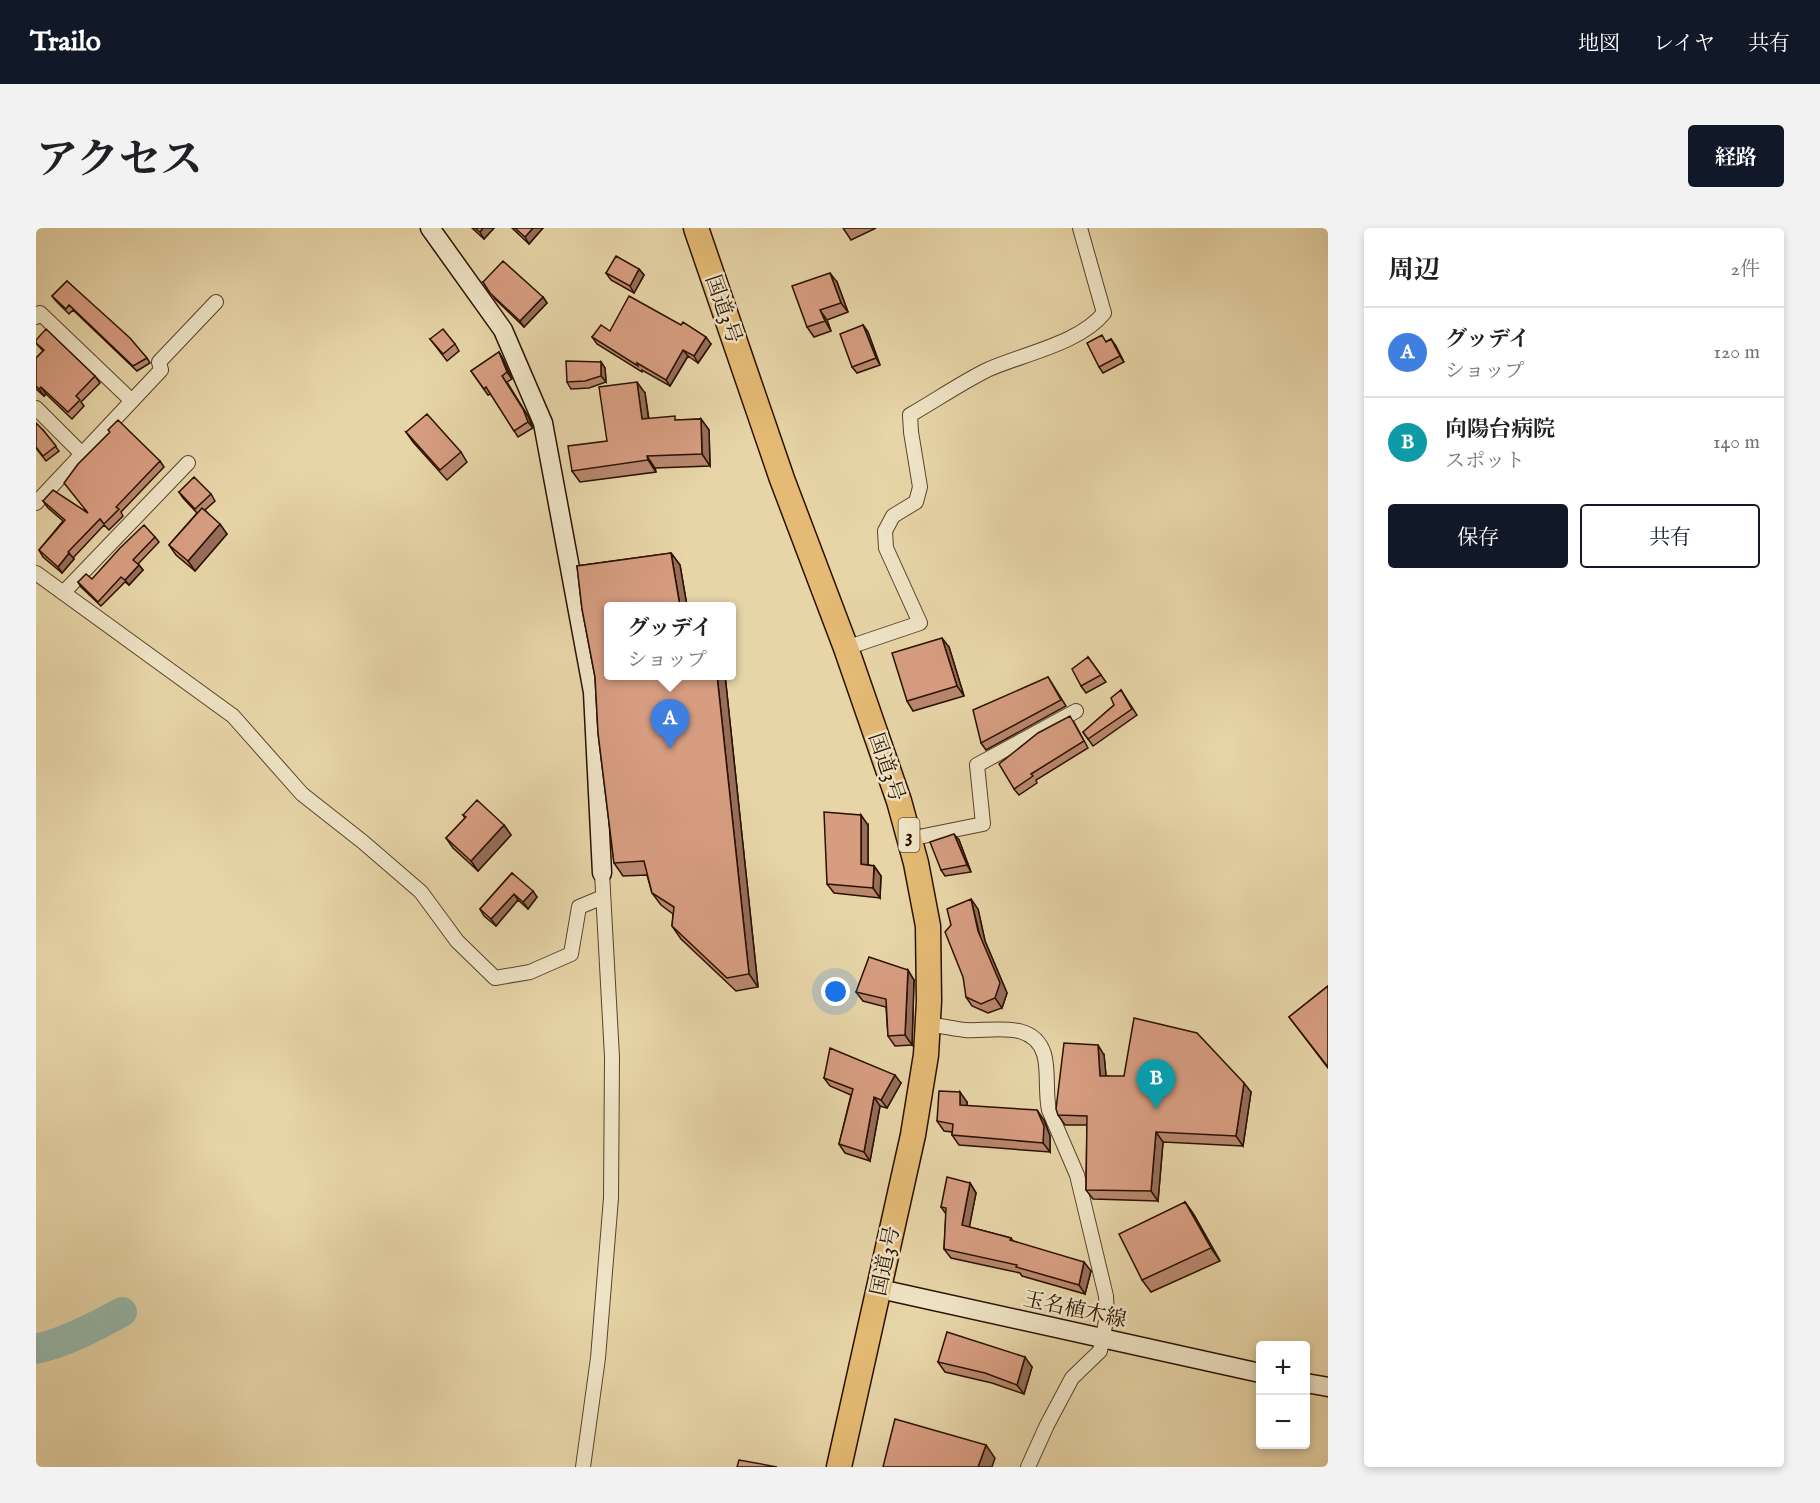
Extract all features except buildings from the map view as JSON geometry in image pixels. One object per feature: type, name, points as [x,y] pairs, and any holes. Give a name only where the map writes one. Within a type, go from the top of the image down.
[{"type":"highway","name":"国道3号","points":[[696,228],[782,479],[846,648],[899,801],[916,863],[928,926],[930,1001],[926,1055],[913,1135],[839,1467]]},
{"type":"street","points":[[430,228],[503,330],[543,423],[593,692],[612,1058],[611,1198],[598,1358],[583,1467]]},
{"type":"street","points":[[846,648],[920,623],[886,548],[885,531],[893,516],[916,502],[920,488],[910,432],[910,415],[986,371],[1070,337],[1096,322],[1104,313],[1080,228]]},
{"type":"street","points":[[36,503],[161,370],[159,362],[216,302]]},
{"type":"street","points":[[36,317],[40,312],[132,401]]},
{"type":"street","points":[[36,408],[82,454]]},
{"type":"street","points":[[63,593],[188,463]]},
{"type":"street","points":[[36,573],[233,716],[302,794],[421,892],[458,941],[495,978],[530,972],[571,954],[579,907],[603,897]]},
{"type":"street","points":[[909,838],[983,824],[977,765],[1076,711]]},
{"type":"street","points":[[928,1025],[967,1030],[1015,1030],[1028,1034],[1044,1053],[1049,1110],[1077,1175],[1106,1296],[1107,1316],[1100,1351],[1072,1378],[1028,1467]]},
{"type":"street","name":"玉名植木線","points":[[880,1289],[1256,1372]]},
{"type":"street","points":[[1310,1384],[1328,1388]]},
{"type":"waterway","points":[[36,1349],[69,1338],[122,1312]]},
{"type":"place","name":"グッデイ","points":[[670,749]]},
{"type":"place","name":"向陽台病院","points":[[1156,1109]]}]
